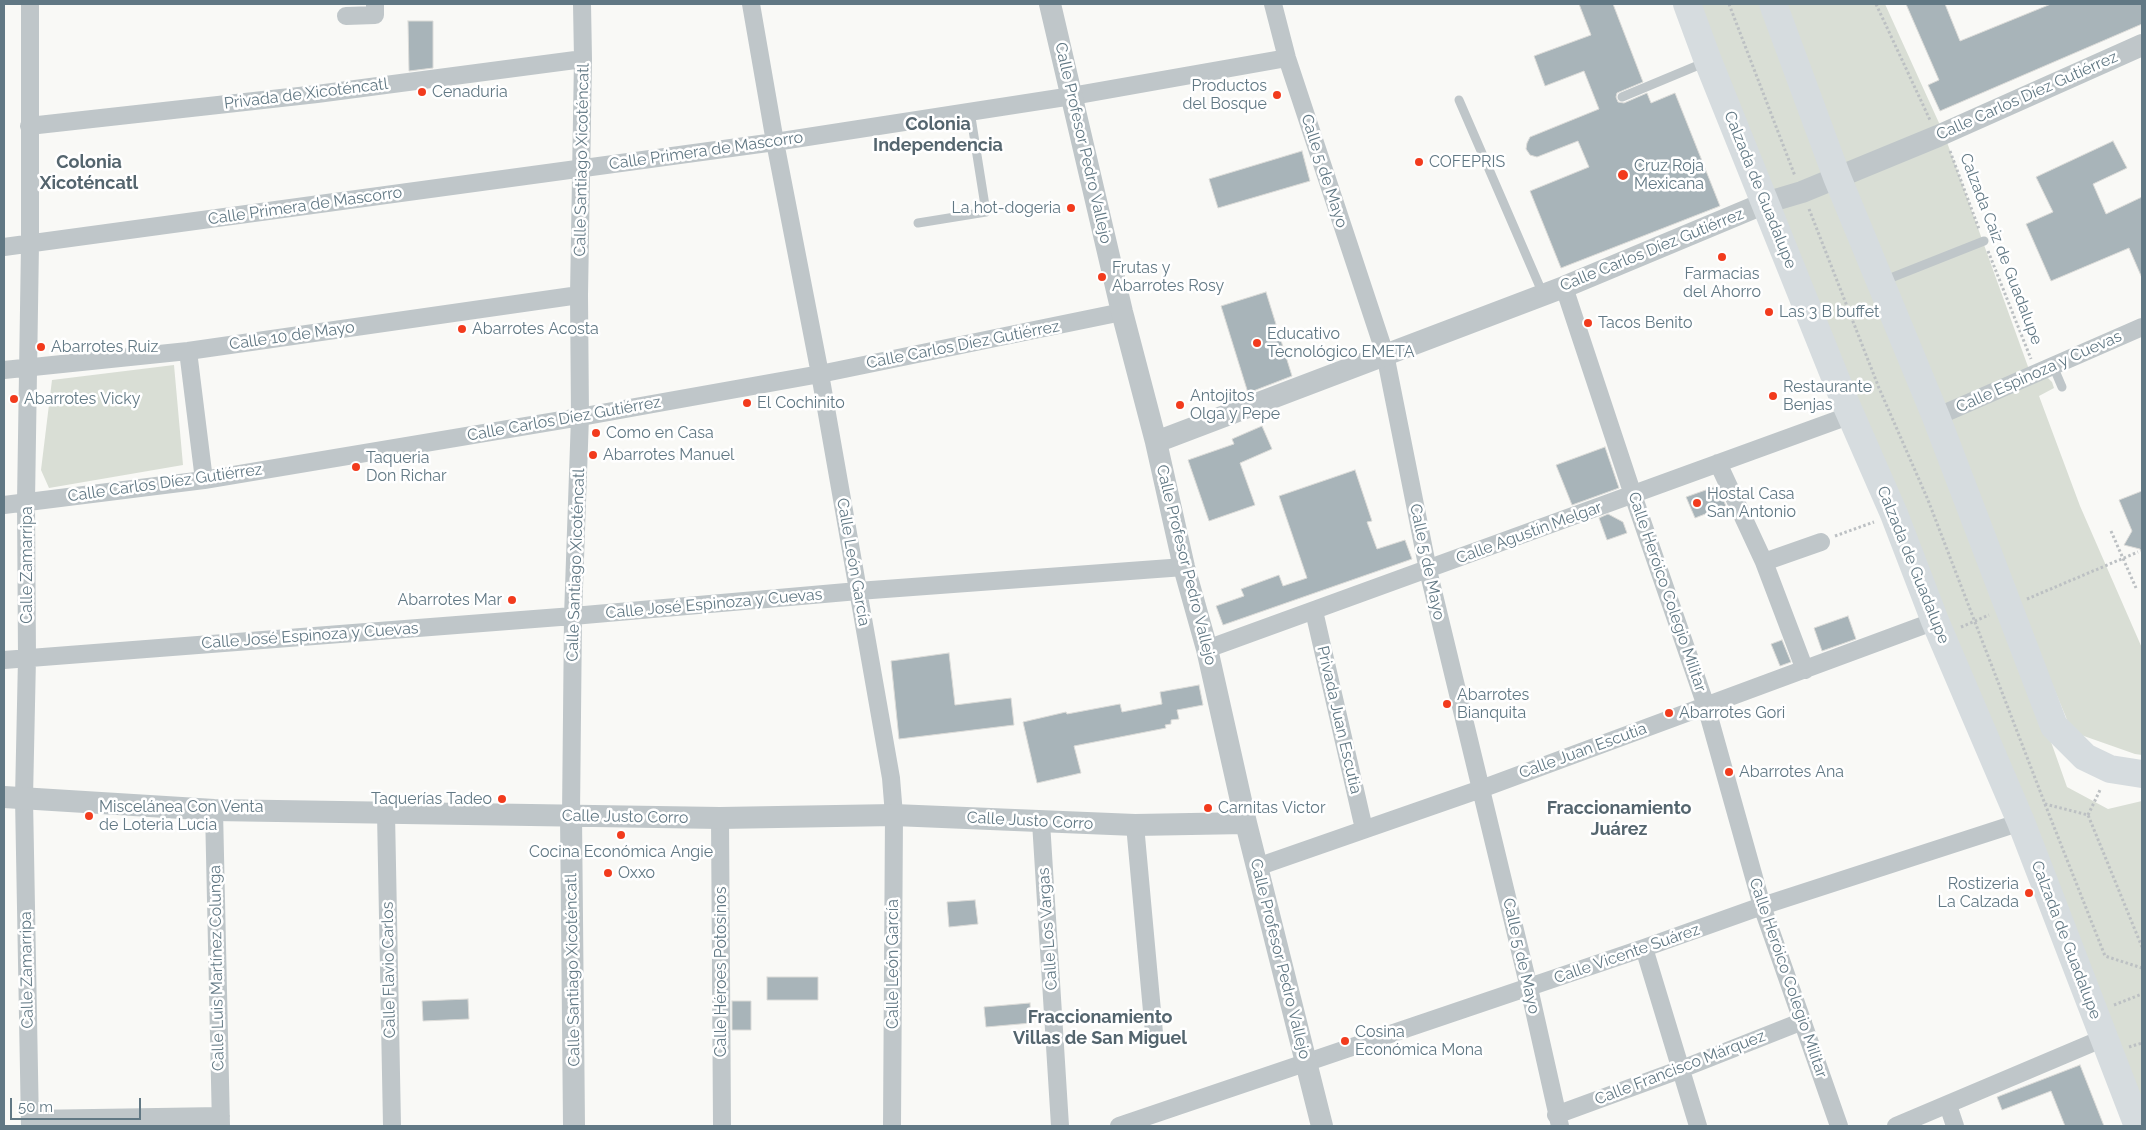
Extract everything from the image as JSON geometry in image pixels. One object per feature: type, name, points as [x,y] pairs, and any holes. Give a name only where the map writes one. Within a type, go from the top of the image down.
[{"type":"main road","name":"Calzada de Guadalupe","points":[[1687,4],[1708,61],[1851,415],[1894,514],[1938,628],[2020,822],[2138,1126]]},
{"type":"main road","points":[[1773,4],[1837,177],[1936,417],[2054,726],[2085,757],[2110,769],[2142,774]]},
{"type":"street","name":"Calle Zamarripa","points":[[30,4],[30,244],[26,502],[27,658],[14,798],[30,1123]]},
{"type":"street","points":[[346,16],[375,15],[375,4]]},
{"type":"street","name":"Calle Santiago Xicoténcatl","points":[[574,1126],[571,816],[573,616],[580,417],[579,295],[582,168],[582,4]]},
{"type":"street","name":"Calle León García","points":[[752,4],[775,142],[820,374],[891,778],[894,815],[892,1126]]},
{"type":"street","name":"Calle Profesor Pedro Vallejo","points":[[1050,4],[1122,312],[1156,442],[1184,567],[1207,649],[1246,823],[1322,1126]]},
{"type":"street","name":"Calle 5 de Mayo","points":[[1273,4],[1288,58],[1385,354],[1428,570],[1529,988],[1558,1121]]},
{"type":"street","name":"Calle Carlos Díez Gutiérrez","points":[[1156,442],[1564,287],[1765,203],[1802,192],[1941,135],[2142,45]]},
{"type":"street","name":"Calle Primera de Mascorro","points":[[4,246],[775,142],[1072,96],[1288,58]]},
{"type":"street","name":"Privada de Xicoténcatl","points":[[29,126],[317,94],[583,59]]},
{"type":"street","name":"Calle Heróico Colegio Militar","points":[[1564,287],[1706,706],[1762,906],[1840,1126]]},
{"type":"street","name":"Calle 10 de Mayo","points":[[4,370],[188,351],[579,295]]},
{"type":"street","name":"Calle Carlos Díez Gutiérrez","points":[[4,505],[204,480],[580,417],[820,374],[1122,312]]},
{"type":"street","name":"Calle Espinoza y Cuevas","points":[[1936,417],[2142,327]]},
{"type":"street","points":[[188,351],[204,480]]},
{"type":"street","name":"Calle Agustín Melgar","points":[[1207,649],[1851,415]]},
{"type":"street","points":[[1718,463],[1764,562],[1805,670]]},
{"type":"street","points":[[1764,562],[1820,542]]},
{"type":"street","name":"Calle José Espinoza y Cuevas","points":[[4,660],[573,616],[858,591],[1184,567]]},
{"type":"street","name":"Privada Juan Escutia","points":[[1314,611],[1364,830]]},
{"type":"street","name":"Calle Juan Escutia","points":[[1257,867],[1481,789],[1805,670],[1938,628]]},
{"type":"street","name":"Calle Justo Corro","points":[[14,798],[214,810],[386,814],[720,818],[894,815],[1135,826],[1246,823]]},
{"type":"street","name":"Calle Luis Martínez Colunga","points":[[214,810],[221,1121]]},
{"type":"street","name":"Calle Flavio Carlos","points":[[386,814],[392,1126]]},
{"type":"street","name":"Calle Héroes Potosinos","points":[[720,818],[722,1126]]},
{"type":"street","name":"Calle Los Vargas","points":[[1041,822],[1060,1126]]},
{"type":"street","name":"Calle Vicente Suárez","points":[[1120,1126],[1142,1122],[1762,906],[2020,822]]},
{"type":"street","points":[[1135,826],[1154,1033]]},
{"type":"street","points":[[1644,948],[1679,1070],[1698,1126]]},
{"type":"street","name":"Calle Francisco Márquez","points":[[1558,1121],[1803,1021]]},
{"type":"street","points":[[1896,1126],[2104,1038]]},
{"type":"street","points":[[1948,1105],[1955,1126]]},
{"type":"street","points":[[30,1123],[221,1121]]},
{"type":"lane","points":[[1622,96],[1708,61]]},
{"type":"lane","points":[[1459,100],[1543,294]]},
{"type":"lane","points":[[918,223],[986,212],[970,111]]},
{"type":"lane","points":[[1880,282],[1984,241]]},
{"type":"lane","points":[[2053,366],[2062,387]]},
{"type":"path","name":"Calzada de Guadalupe","points":[[1729,4],[1880,388],[1928,500],[2105,956],[2142,968]]},
{"type":"path","name":"Calzada Caiz de Guadalupe","points":[[1876,4],[1941,135],[2036,373]]},
{"type":"path","points":[[1820,542],[1894,514]]},
{"type":"path","points":[[2111,531],[2136,588]]},
{"type":"path","points":[[1938,628],[1974,621],[2138,552]]},
{"type":"path","points":[[2110,769],[2088,815],[2142,947]]},
{"type":"path","points":[[2045,804],[2088,815]]},
{"type":"path","points":[[2094,1013],[2142,994]]},
{"type":"shaded area","points":[[1700,4],[1885,4],[1944,134],[2031,375],[1936,417],[2067,787],[2108,809],[2142,801],[2142,1122],[1779,208]]},
{"type":"shaded area","points":[[174,365],[183,465],[49,488],[41,470],[52,380]]},
{"type":"shaded area","points":[[2046,376],[2052,382],[2054,388],[2039,396],[2080,506],[2142,648],[2142,755],[2081,735],[2068,722],[1941,419]]},
{"type":"building","name":"Cruz Roja Mexicana","points":[[1579,4],[1613,4],[1643,82],[1617,93],[1618,102],[1624,103],[1647,93],[1651,103],[1675,93],[1720,206],[1561,268],[1530,191],[1589,167],[1578,141],[1537,157],[1530,155],[1526,149],[1530,137],[1599,109],[1584,71],[1545,86],[1534,56],[1591,35]]},
{"type":"building","points":[[1906,4],[1945,4],[1960,41],[2051,4],[2142,4],[2142,24],[1940,111],[1928,85],[1939,80]]},
{"type":"building","points":[[408,21],[433,21],[433,68],[409,71]]},
{"type":"building","points":[[2113,141],[2127,168],[2093,184],[2106,214],[2142,197],[2142,278],[2129,248],[2051,281],[2026,224],[2053,212],[2036,177]]},
{"type":"building","points":[[1302,151],[1310,181],[1218,208],[1209,179]]},
{"type":"building","name":"Educativo Tecnológico EMETA","points":[[1266,292],[1292,376],[1248,393],[1221,306]]},
{"type":"building","points":[[1262,426],[1272,449],[1240,463],[1255,505],[1209,521],[1188,460],[1234,444],[1232,439]]},
{"type":"building","points":[[1605,447],[1619,488],[1572,505],[1556,465]]},
{"type":"building","points":[[1355,470],[1372,521],[1367,522],[1377,549],[1405,540],[1412,559],[1223,625],[1216,606],[1244,596],[1241,589],[1279,575],[1283,586],[1307,578],[1279,496]]},
{"type":"building","name":"Hostal Casa San Antonio","points":[[1717,486],[1726,506],[1695,518],[1686,497]]},
{"type":"building","points":[[2142,491],[2142,554],[2140,549],[2124,545],[2132,531],[2119,500]]},
{"type":"building","points":[[1608,514],[1623,522],[1627,533],[1607,540],[1599,518]]},
{"type":"building","points":[[1848,616],[1856,639],[1822,651],[1814,628]]},
{"type":"building","points":[[1782,640],[1791,662],[1780,666],[1771,644]]},
{"type":"building","points":[[949,653],[955,705],[1011,698],[1014,725],[899,739],[891,661]]},
{"type":"building","points":[[1199,685],[1203,705],[1177,710],[1179,719],[1171,720],[1171,724],[1165,725],[1166,728],[1074,746],[1081,773],[1037,783],[1023,722],[1066,712],[1067,714],[1120,704],[1122,712],[1162,704],[1160,692]]},
{"type":"building","points":[[975,900],[978,924],[949,927],[947,902]]},
{"type":"building","points":[[767,977],[818,977],[818,1000],[767,1000]]},
{"type":"building","points":[[468,999],[469,1019],[423,1021],[422,1001]]},
{"type":"building","points":[[732,1001],[751,1001],[751,1030],[732,1030]]},
{"type":"building","points":[[1030,1003],[1031,1023],[986,1027],[984,1007]]},
{"type":"building","points":[[2080,1065],[2104,1126],[2065,1126],[2051,1091],[2002,1110],[1997,1097]]},
{"type":"place","name":"Cenaduria","points":[[422,92]]},
{"type":"place","name":"Productos del Bosque","points":[[1277,95]]},
{"type":"place","name":"COFEPRIS","points":[[1419,162]]},
{"type":"place","name":"Cruz Roja Mexicana","points":[[1623,175]]},
{"type":"place","name":"La hot-dogeria","points":[[1071,208]]},
{"type":"place","name":"Farmacias del Ahorro","points":[[1722,257]]},
{"type":"place","name":"Frutas y Abarrotes Rosy","points":[[1102,277]]},
{"type":"place","name":"Las 3 B buffet","points":[[1769,312]]},
{"type":"place","name":"Tacos Benito","points":[[1588,323]]},
{"type":"place","name":"Abarrotes Acosta","points":[[462,329]]},
{"type":"place","name":"Educativo Tecnológico EMETA","points":[[1257,343]]},
{"type":"place","name":"Abarrotes Ruiz","points":[[41,347]]},
{"type":"place","name":"Restaurante Benjas","points":[[1773,396]]},
{"type":"place","name":"Abarrotes Vicky","points":[[14,399]]},
{"type":"place","name":"El Cochinito","points":[[747,403]]},
{"type":"place","name":"Antojitos Olga y Pepe","points":[[1180,405]]},
{"type":"place","name":"Como en Casa","points":[[596,433]]},
{"type":"place","name":"Abarrotes Manuel","points":[[593,455]]},
{"type":"place","name":"Taqueria Don Richar","points":[[356,467]]},
{"type":"place","name":"Hostal Casa San Antonio","points":[[1697,503]]},
{"type":"place","name":"Abarrotes Mar","points":[[512,600]]},
{"type":"place","name":"Abarrotes Bianquita","points":[[1447,704]]},
{"type":"place","name":"Abarrotes Gori","points":[[1669,713]]},
{"type":"place","name":"Abarrotes Ana","points":[[1729,772]]},
{"type":"place","name":"Taquerías Tadeo","points":[[502,799]]},
{"type":"place","name":"Carnitas Victor","points":[[1208,808]]},
{"type":"place","name":"Miscelánea Con Venta de Loteria Lucia","points":[[89,816]]},
{"type":"place","name":"Cocina Económica Angie","points":[[621,835]]},
{"type":"place","name":"Oxxo","points":[[608,873]]},
{"type":"place","name":"Rostizeria La Calzada","points":[[2029,893]]},
{"type":"place","name":"Cosina Económica Mona","points":[[1345,1041]]},
{"type":"district","name":"Colonia Independencia","points":[[938,135]]},
{"type":"district","name":"Colonia Xicoténcatl","points":[[89,173]]},
{"type":"district","name":"Fraccionamiento Juárez","points":[[1619,820]]},
{"type":"district","name":"Fraccionamiento Villas de San Miguel","points":[[1100,1028]]}]
